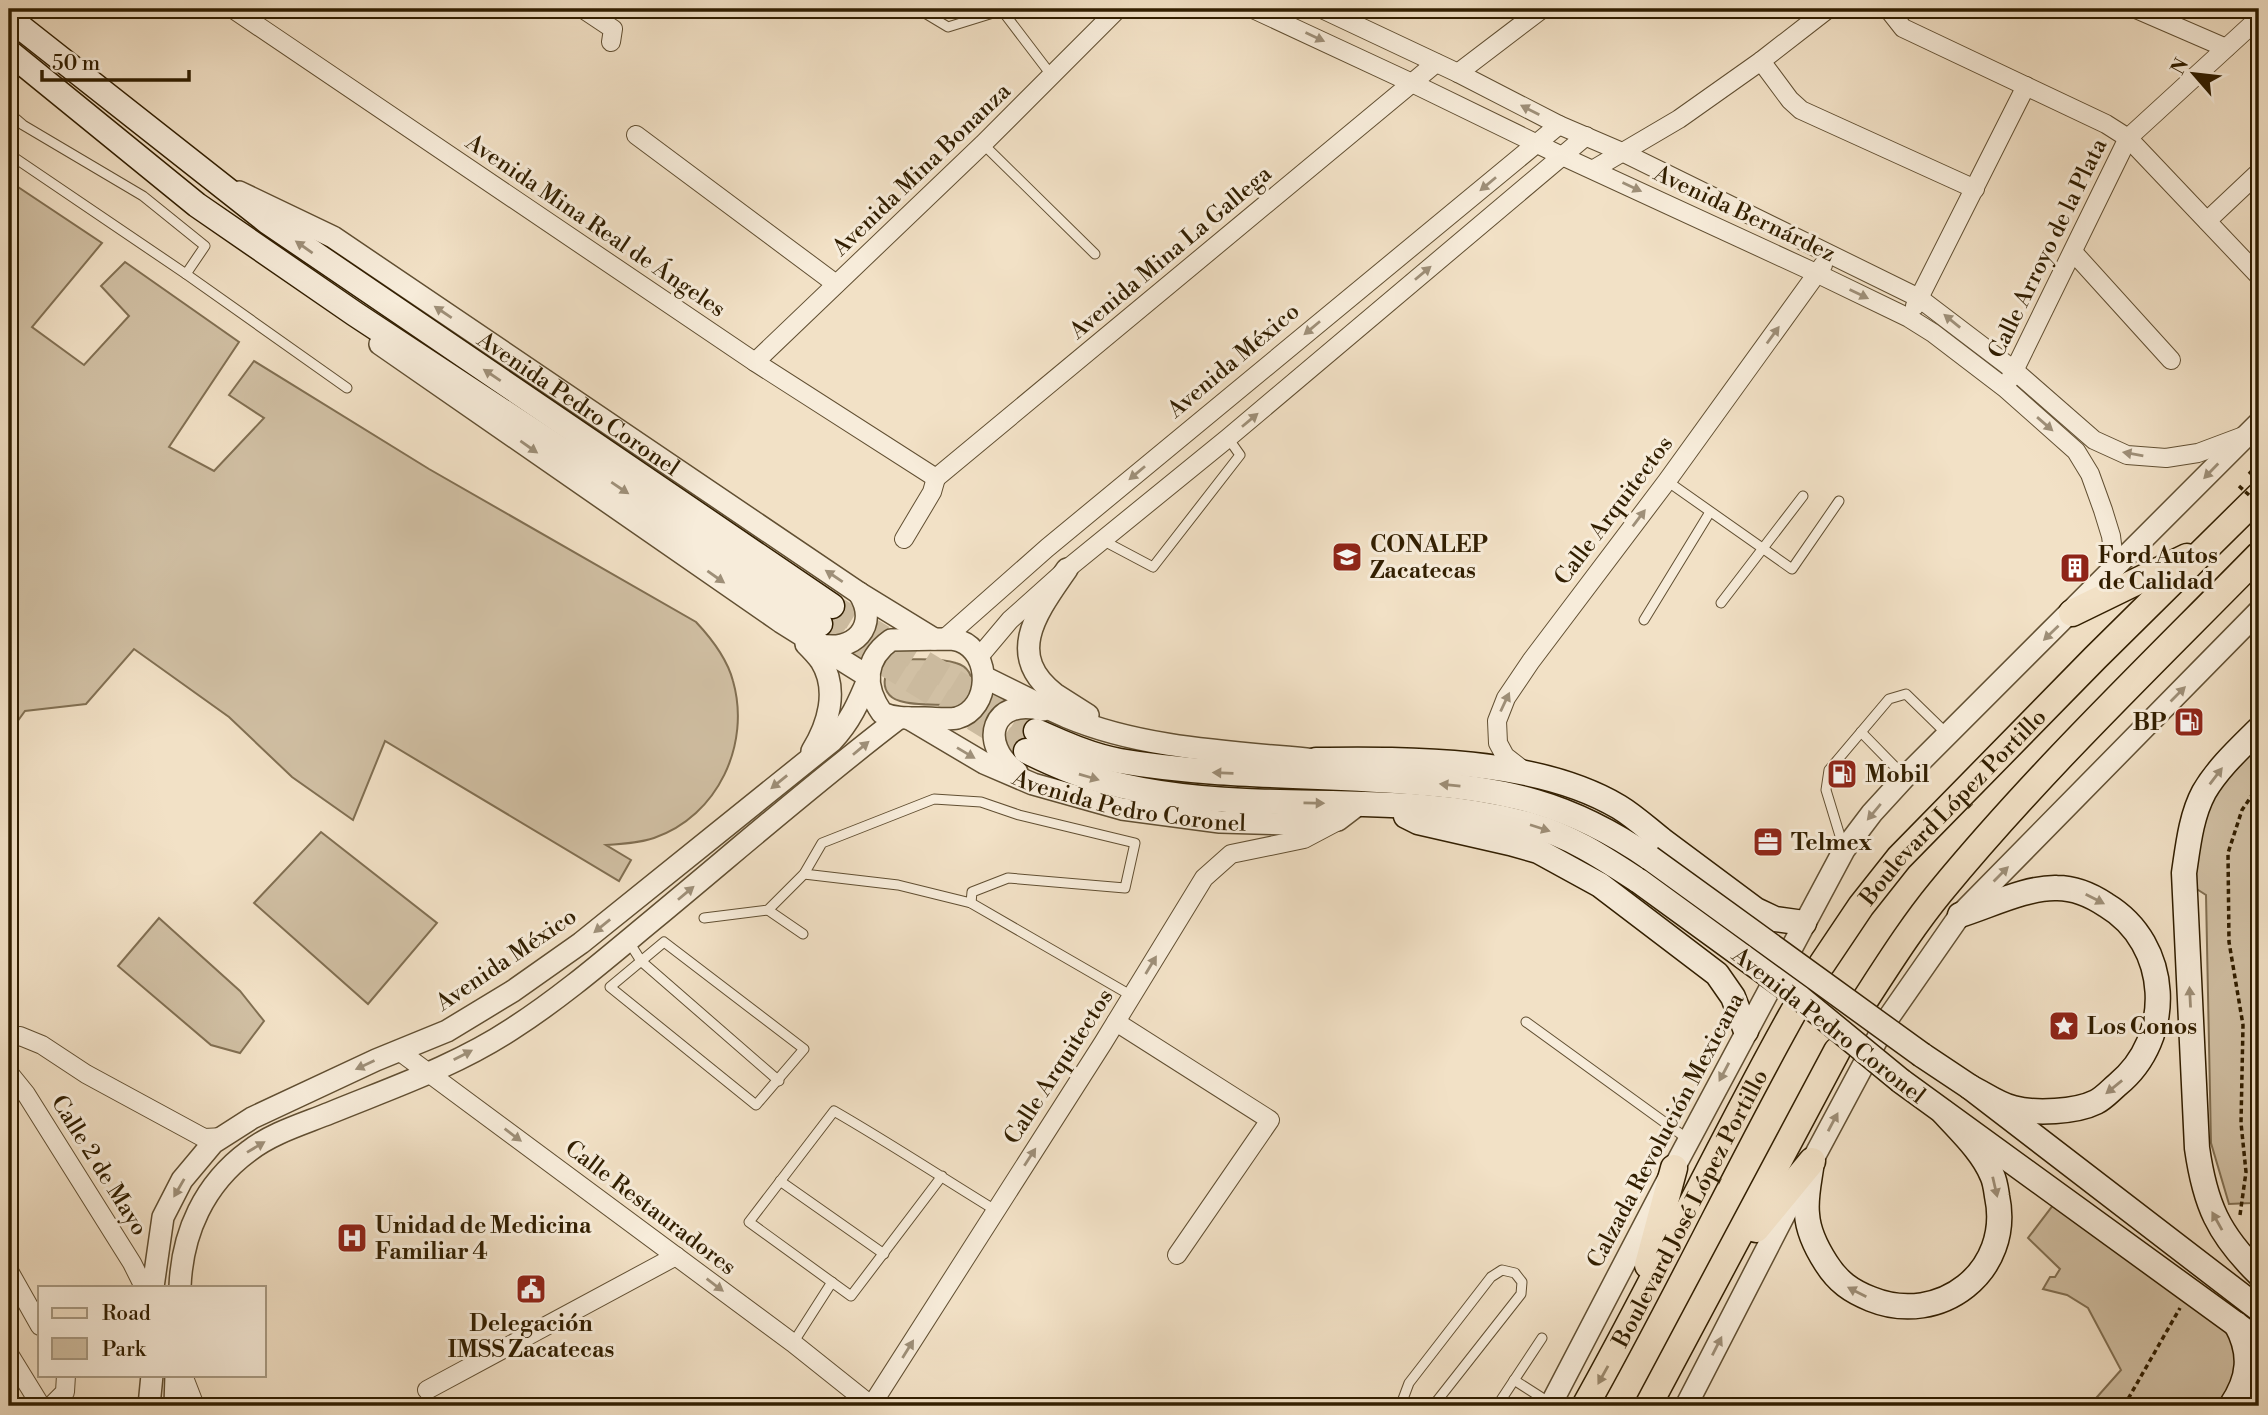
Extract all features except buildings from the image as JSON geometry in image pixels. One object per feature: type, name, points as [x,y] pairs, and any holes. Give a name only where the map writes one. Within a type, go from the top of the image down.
[{"type":"main road","name":"Avenida Pedro Coronel","points":[[9,18],[268,222],[819,623]]},
{"type":"main road","name":"Avenida Pedro Coronel","points":[[9,48],[197,205],[355,314],[819,623]]},
{"type":"main road","points":[[9,48],[62,69],[98,89]]},
{"type":"main road","points":[[2072,612],[2207,547],[2249,485]]},
{"type":"main road","name":"Boulevard López Portillo","points":[[1822,964],[1861,906],[1899,858],[2207,547]]},
{"type":"main road","name":"Boulevard López Portillo","points":[[1865,1000],[1940,892],[2007,815],[2259,555]]},
{"type":"main road","points":[[2259,729],[2232,756],[2204,792],[2191,830],[2184,873],[2197,1148],[2201,1176],[2211,1210],[2228,1240],[2259,1274]]},
{"type":"main road","name":"Avenida Pedro Coronel","points":[[2259,1309],[1970,1087],[1650,858],[1598,826],[1534,801],[1460,786],[1375,779],[1195,772],[1119,761],[1031,741],[1091,778],[1183,795],[1244,801],[1371,805],[1486,815],[1531,825],[1580,845],[1639,881],[1800,998],[1901,1081],[2259,1341]]},
{"type":"main road","points":[[1316,760],[1419,760],[1458,763],[1534,775],[1589,792],[1620,808],[1756,910],[1768,916],[1804,923]]},
{"type":"main road","points":[[1371,805],[1418,822],[1538,851],[1600,885],[1723,981],[1733,997],[1746,1031]]},
{"type":"main road","points":[[1960,915],[2037,889],[2074,890],[2092,897],[2129,921],[2143,939],[2157,978],[2156,1017],[2146,1050],[2131,1073],[2097,1102],[2050,1112],[2012,1108],[1970,1087]]},
{"type":"main road","points":[[1723,981],[1746,963],[1762,941],[1768,916]]},
{"type":"main road","name":"Boulevard José López Portillo","points":[[1585,1406],[1621,1343],[1794,1011]]},
{"type":"main road","points":[[1648,1406],[1837,1051]]},
{"type":"main road","points":[[1812,1161],[1807,1214],[1817,1249],[1836,1279],[1847,1288],[1887,1306],[1908,1308],[1931,1305],[1954,1296],[1982,1269],[1998,1236],[2000,1220],[1993,1176],[1982,1158],[1943,1112]]},
{"type":"main road","points":[[1719,1273],[1812,1161]]},
{"type":"main road","points":[[1621,1343],[1653,1252],[1674,1168]]},
{"type":"main road","points":[[2231,1406],[2244,1379],[2248,1361],[2245,1339],[2235,1323]]},
{"type":"street","name":"Avenida Mina Real de Ángeles","points":[[233,9],[755,362],[936,478]]},
{"type":"street","points":[[583,9],[613,29],[611,42]]},
{"type":"street","name":"Avenida Mina Bonanza","points":[[755,362],[983,144],[1118,9]]},
{"type":"street","name":"Avenida Bernárdez","points":[[1253,9],[1909,318],[2005,388],[2076,451],[2090,474],[2103,510],[2111,536],[2115,568]]},
{"type":"street","name":"Avenida Bernárdez","points":[[1322,9],[1919,298],[2015,371],[2094,440],[2127,455],[2166,458],[2198,453],[2253,429]]},
{"type":"street","points":[[1458,73],[1542,9]]},
{"type":"street","points":[[1594,169],[1679,119],[1828,9]]},
{"type":"street","points":[[1888,9],[1903,28],[2106,124],[2127,138],[2259,276]]},
{"type":"street","points":[[2136,9],[2226,48]]},
{"type":"street","name":"Calle Arroyo de la Plata","points":[[2005,388],[2074,253],[2127,138],[2259,18]]},
{"type":"street","points":[[1761,61],[1790,100],[1801,110],[1975,189]]},
{"type":"street","name":"Avenida Mina La Gallega","points":[[936,478],[1436,63]]},
{"type":"street","points":[[1909,318],[2026,86]]},
{"type":"street","name":"Avenida México","points":[[939,639],[1559,125]]},
{"type":"street","points":[[636,135],[836,284]]},
{"type":"street","points":[[981,668],[969,646],[959,640],[891,640],[876,655],[869,677],[870,693],[882,713],[904,718],[957,718],[973,707],[980,696],[981,668],[1010,620],[1067,569],[1228,438],[1586,136]]},
{"type":"street","points":[[2207,220],[2259,173]]},
{"type":"street","name":"Avenida Pedro Coronel","points":[[215,181],[333,237],[859,593],[939,639]]},
{"type":"street","name":"Avenida Pedro Coronel","points":[[197,205],[281,275],[781,622],[819,623],[869,677]]},
{"type":"street","name":"Calle Arquitectos","points":[[1534,775],[1517,767],[1504,756],[1498,743],[1497,721],[1506,698],[1818,274],[1829,253]]},
{"type":"street","points":[[2074,253],[2171,360]]},
{"type":"street","name":"Calzada Revolución Mexicana","points":[[1551,1405],[1746,1031],[1844,850],[1872,813],[1905,777],[2253,429]]},
{"type":"street","points":[[904,539],[932,492],[936,478]]},
{"type":"street","points":[[1067,569],[1041,608],[1029,634],[1031,663],[1042,681],[1055,693],[1113,731]]},
{"type":"street","points":[[819,623],[819,645],[833,648],[846,645],[858,637],[865,625],[868,611],[859,593]]},
{"type":"street","points":[[1686,1406],[1889,1017],[1960,915],[2259,611]]},
{"type":"street","points":[[781,622],[821,661],[829,684],[830,709],[823,734],[807,760]]},
{"type":"street","name":"Avenida Pedro Coronel","points":[[981,668],[1069,718],[1113,731],[1184,746],[1316,760],[1375,779]]},
{"type":"street","name":"Avenida México","points":[[153,1286],[163,1217],[182,1180],[213,1143],[252,1118],[447,1031],[513,991],[581,943],[832,741],[845,727],[869,677]]},
{"type":"street","points":[[1033,784],[1002,760],[996,750],[996,727],[1010,709],[1019,707],[1032,707],[1069,718]]},
{"type":"street","points":[[180,1286],[181,1258],[188,1233],[199,1210],[212,1188],[249,1150],[283,1132],[429,1073],[511,1030],[628,941],[904,718]]},
{"type":"street","name":"Avenida Pedro Coronel","points":[[904,718],[984,763],[1033,784],[1122,809],[1175,818],[1252,824],[1338,820]]},
{"type":"street","points":[[1338,820],[1371,805]]},
{"type":"street","name":"Calle Arquitectos","points":[[871,1406],[1116,1022],[1204,878],[1231,854],[1304,839],[1338,820]]},
{"type":"street","points":[[1116,1022],[1270,1120],[1177,1255]]},
{"type":"street","points":[[9,1039],[20,1036],[42,1045],[86,1074],[204,1138],[224,1136]]},
{"type":"street","name":"Calle Restauradores","points":[[399,1051],[793,1343],[871,1406]]},
{"type":"street","name":"Calle 2 de Mayo","points":[[9,1073],[26,1094],[132,1263],[144,1286]]},
{"type":"street","points":[[427,1390],[676,1256]]},
{"type":"street","points":[[9,1271],[38,1322]]},
{"type":"street","points":[[9,1354],[41,1406]]},
{"type":"street","points":[[51,1406],[65,1392],[66,1376]]},
{"type":"street","points":[[149,1406],[152,1376]]},
{"type":"street","points":[[175,1406],[176,1376]]},
{"type":"street","points":[[183,1376],[195,1406]]},
{"type":"lane","points":[[918,9],[948,27],[1003,9],[1052,76]]},
{"type":"lane","points":[[9,113],[23,125],[142,196],[205,246],[186,274]]},
{"type":"lane","points":[[983,144],[1095,254]]},
{"type":"lane","points":[[9,154],[347,388]]},
{"type":"lane","points":[[1102,540],[1153,568],[1240,455],[1228,438]]},
{"type":"lane","points":[[1667,481],[1792,569],[1839,502]]},
{"type":"lane","points":[[1721,603],[1803,496]]},
{"type":"lane","points":[[1644,620],[1710,512]]},
{"type":"lane","points":[[1844,850],[1826,790],[1829,770],[1889,699],[1906,694],[1947,734]]},
{"type":"lane","points":[[1861,732],[1905,777]]},
{"type":"lane","points":[[704,918],[768,910],[804,874],[822,843],[934,799],[981,802],[1019,815],[1135,843],[1125,888],[1008,878],[972,891],[971,902]]},
{"type":"lane","points":[[804,874],[898,885],[971,902],[1132,996]]},
{"type":"lane","points":[[768,910],[803,933]]},
{"type":"lane","points":[[628,941],[641,961],[779,1080]]},
{"type":"lane","points":[[664,942],[804,1049],[779,1080],[756,1105],[610,987],[664,942]]},
{"type":"lane","points":[[1526,1021],[1689,1140]]},
{"type":"lane","points":[[942,1176],[851,1296],[749,1222],[834,1111],[942,1176],[995,1210]]},
{"type":"lane","points":[[780,1181],[884,1254]]},
{"type":"lane","points":[[1404,1406],[1403,1399],[1409,1384],[1491,1277],[1502,1270],[1515,1273],[1522,1282],[1521,1294],[1433,1406]]},
{"type":"lane","points":[[793,1343],[832,1282]]},
{"type":"lane","points":[[1497,1406],[1542,1338]]},
{"type":"lane","points":[[1514,1380],[1551,1405]]},
{"type":"path","points":[[2259,463],[2249,485],[2259,504]]},
{"type":"path","points":[[2228,1240],[2241,1212],[2246,1172],[2241,1123],[2243,1025],[2229,942],[2228,853],[2242,810],[2259,785]]},
{"type":"path","points":[[2124,1406],[2190,1291]]},
{"type":"green space","points":[[9,181],[102,243],[32,327],[84,365],[129,316],[101,286],[125,262],[239,342],[169,447],[214,471],[264,418],[229,395],[254,361],[429,469],[696,622],[727,664],[737,705],[737,729],[733,753],[724,775],[712,795],[696,813],[677,828],[654,838],[606,845],[631,860],[619,881],[385,741],[353,820],[292,777],[229,717],[134,649],[86,704],[25,711],[9,733]]},
{"type":"green space","points":[[944,660],[964,667],[971,679],[969,692],[959,703],[951,705],[912,704],[892,697],[885,685],[887,672],[898,661]]},
{"type":"green space","points":[[2259,738],[2259,1112],[2253,1130],[2251,1203],[2229,1204],[2211,1143],[2206,895],[2192,886],[2193,860],[2210,800]]},
{"type":"green space","points":[[321,832],[437,923],[368,1004],[254,903]]},
{"type":"green space","points":[[159,918],[240,991],[264,1021],[240,1053],[211,1045],[118,966]]},
{"type":"green space","points":[[2054,1204],[2227,1329],[2236,1351],[2237,1368],[2222,1406],[2089,1406],[2121,1370],[2088,1308],[2067,1295],[2043,1289],[2050,1277],[2055,1277],[2060,1269],[2028,1238]]},
{"type":"tunnel","points":[[832,606],[1036,731]]},
{"type":"tunnel","points":[[820,624],[1026,751]]},
{"type":"place","name":"CONALEP Zacatecas","points":[[1347,557]]},
{"type":"place","name":"Ford Autos de Calidad","points":[[2075,568]]},
{"type":"place","name":"BP","points":[[2189,722]]},
{"type":"place","name":"Mobil","points":[[1842,774]]},
{"type":"place","name":"Telmex","points":[[1768,842]]},
{"type":"place","name":"Los Conos","points":[[2064,1026]]},
{"type":"place","name":"Unidad de Medicina Familiar 4","points":[[352,1238]]},
{"type":"place","name":"Delegación IMSS Zacatecas","points":[[531,1289]]}]
